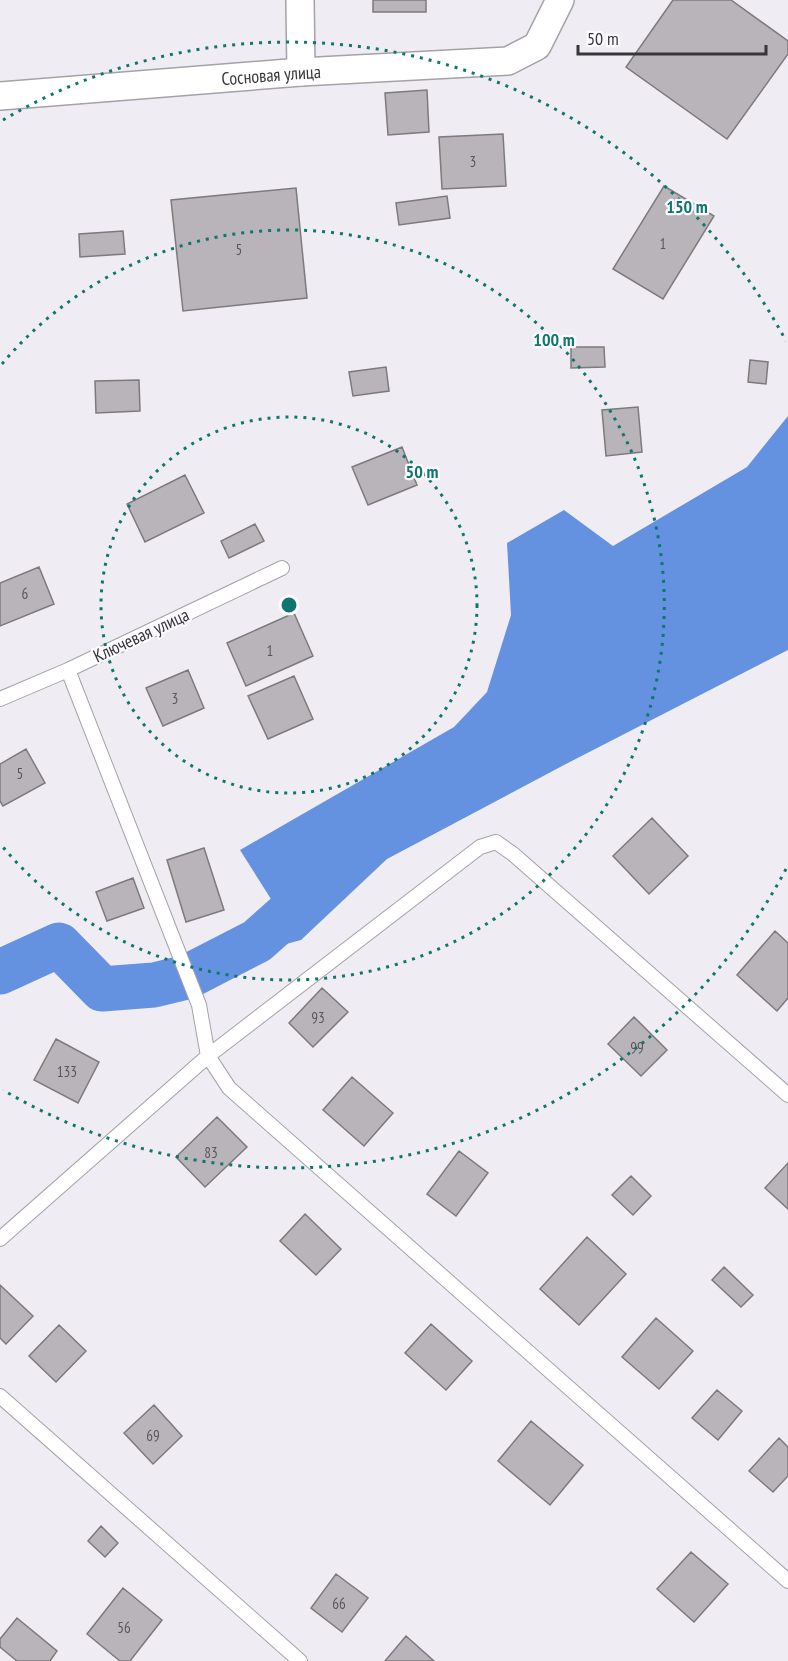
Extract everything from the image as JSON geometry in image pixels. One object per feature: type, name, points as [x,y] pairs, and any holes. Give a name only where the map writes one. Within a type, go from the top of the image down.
[{"type":"street","points":[[300,0],[301,72]]},
{"type":"street","name":"Сосновая улица","points":[[0,96],[301,72],[507,61],[537,46],[560,0]]},
{"type":"lane","name":"Ключевая улица","points":[[0,699],[68,670],[282,568]]},
{"type":"lane","points":[[68,670],[199,1005],[208,1056],[229,1088],[788,1581]]},
{"type":"lane","points":[[0,1239],[208,1056],[480,847],[496,842],[513,854],[788,1095]]},
{"type":"lane","points":[[0,1396],[300,1661]]},
{"type":"water","points":[[788,416],[788,650],[387,859],[301,940],[264,950],[249,929],[276,907],[240,850],[454,727],[487,692],[511,615],[507,543],[564,510],[613,546],[747,467]]},
{"type":"building","points":[[373,0],[426,0],[426,12],[373,12]]},
{"type":"building","points":[[673,0],[731,0],[788,41],[788,54],[727,139],[626,67]]},
{"type":"building","points":[[427,90],[429,132],[388,135],[385,93]]},
{"type":"building","points":[[503,134],[506,186],[442,189],[439,137]]},
{"type":"building","points":[[664,186],[714,216],[663,299],[613,269]]},
{"type":"building","points":[[296,188],[307,298],[183,311],[171,200]]},
{"type":"building","points":[[447,196],[450,218],[399,225],[396,203]]},
{"type":"building","points":[[123,231],[125,254],[80,257],[79,234]]},
{"type":"building","points":[[571,347],[604,347],[605,367],[571,368]]},
{"type":"building","points":[[750,360],[768,362],[766,384],[748,382]]},
{"type":"building","points":[[386,367],[389,391],[353,396],[349,372]]},
{"type":"building","points":[[139,380],[140,411],[96,413],[95,381]]},
{"type":"building","points":[[638,407],[642,452],[606,456],[602,410]]},
{"type":"building","points":[[402,447],[417,485],[368,505],[352,467]]},
{"type":"building","points":[[185,475],[204,513],[145,542],[127,504]]},
{"type":"building","points":[[255,524],[264,541],[229,558],[221,541]]},
{"type":"building","points":[[39,567],[54,604],[0,626],[0,583]]},
{"type":"building","points":[[294,613],[313,656],[246,686],[227,643]]},
{"type":"building","points":[[188,670],[204,708],[163,726],[146,688]]},
{"type":"building","points":[[294,676],[313,719],[268,739],[248,696]]},
{"type":"building","points":[[26,749],[45,783],[3,806],[0,801],[0,764]]},
{"type":"building","points":[[652,818],[688,856],[649,894],[613,856]]},
{"type":"building","points":[[204,848],[224,910],[186,922],[167,860]]},
{"type":"building","points":[[133,878],[144,908],[107,921],[96,892]]},
{"type":"building","points":[[775,931],[788,943],[788,998],[777,1011],[737,975]]},
{"type":"building","points":[[322,988],[348,1012],[313,1047],[289,1023]]},
{"type":"building","points":[[634,1017],[667,1050],[641,1076],[608,1044]]},
{"type":"building","points":[[56,1039],[99,1062],[78,1103],[34,1080]]},
{"type":"building","points":[[352,1077],[393,1113],[364,1146],[323,1110]]},
{"type":"building","points":[[217,1117],[247,1147],[205,1187],[176,1157]]},
{"type":"building","points":[[459,1151],[488,1173],[456,1216],[427,1194]]},
{"type":"building","points":[[788,1163],[788,1209],[765,1188]]},
{"type":"building","points":[[631,1176],[651,1196],[633,1215],[612,1195]]},
{"type":"building","points":[[305,1214],[341,1249],[316,1275],[280,1241]]},
{"type":"building","points":[[587,1237],[626,1274],[579,1325],[540,1289]]},
{"type":"building","points":[[724,1267],[753,1295],[741,1307],[712,1280]]},
{"type":"building","points":[[0,1285],[33,1316],[6,1344],[0,1338]]},
{"type":"building","points":[[656,1318],[693,1351],[659,1389],[622,1357]]},
{"type":"building","points":[[431,1324],[472,1361],[446,1390],[405,1353]]},
{"type":"building","points":[[59,1325],[86,1351],[56,1382],[29,1356]]},
{"type":"building","points":[[717,1390],[742,1411],[718,1440],[692,1418]]},
{"type":"building","points":[[154,1405],[182,1436],[153,1464],[124,1433]]},
{"type":"building","points":[[531,1421],[583,1465],[550,1505],[498,1461]]},
{"type":"building","points":[[779,1438],[788,1447],[788,1476],[773,1492],[749,1471]]},
{"type":"building","points":[[101,1526],[118,1543],[105,1557],[88,1541]]},
{"type":"building","points":[[691,1552],[728,1584],[694,1622],[657,1589]]},
{"type":"building","points":[[336,1574],[368,1598],[342,1632],[311,1608]]},
{"type":"building","points":[[123,1588],[162,1620],[130,1661],[120,1661],[87,1634]]},
{"type":"building","points":[[17,1618],[57,1651],[50,1661],[17,1661],[0,1647],[0,1639]]},
{"type":"building","points":[[406,1636],[434,1661],[385,1661]]},
{"type":"waterway","points":[[0,972],[59,945],[102,989],[154,985],[187,977],[257,941],[303,900]]}]
